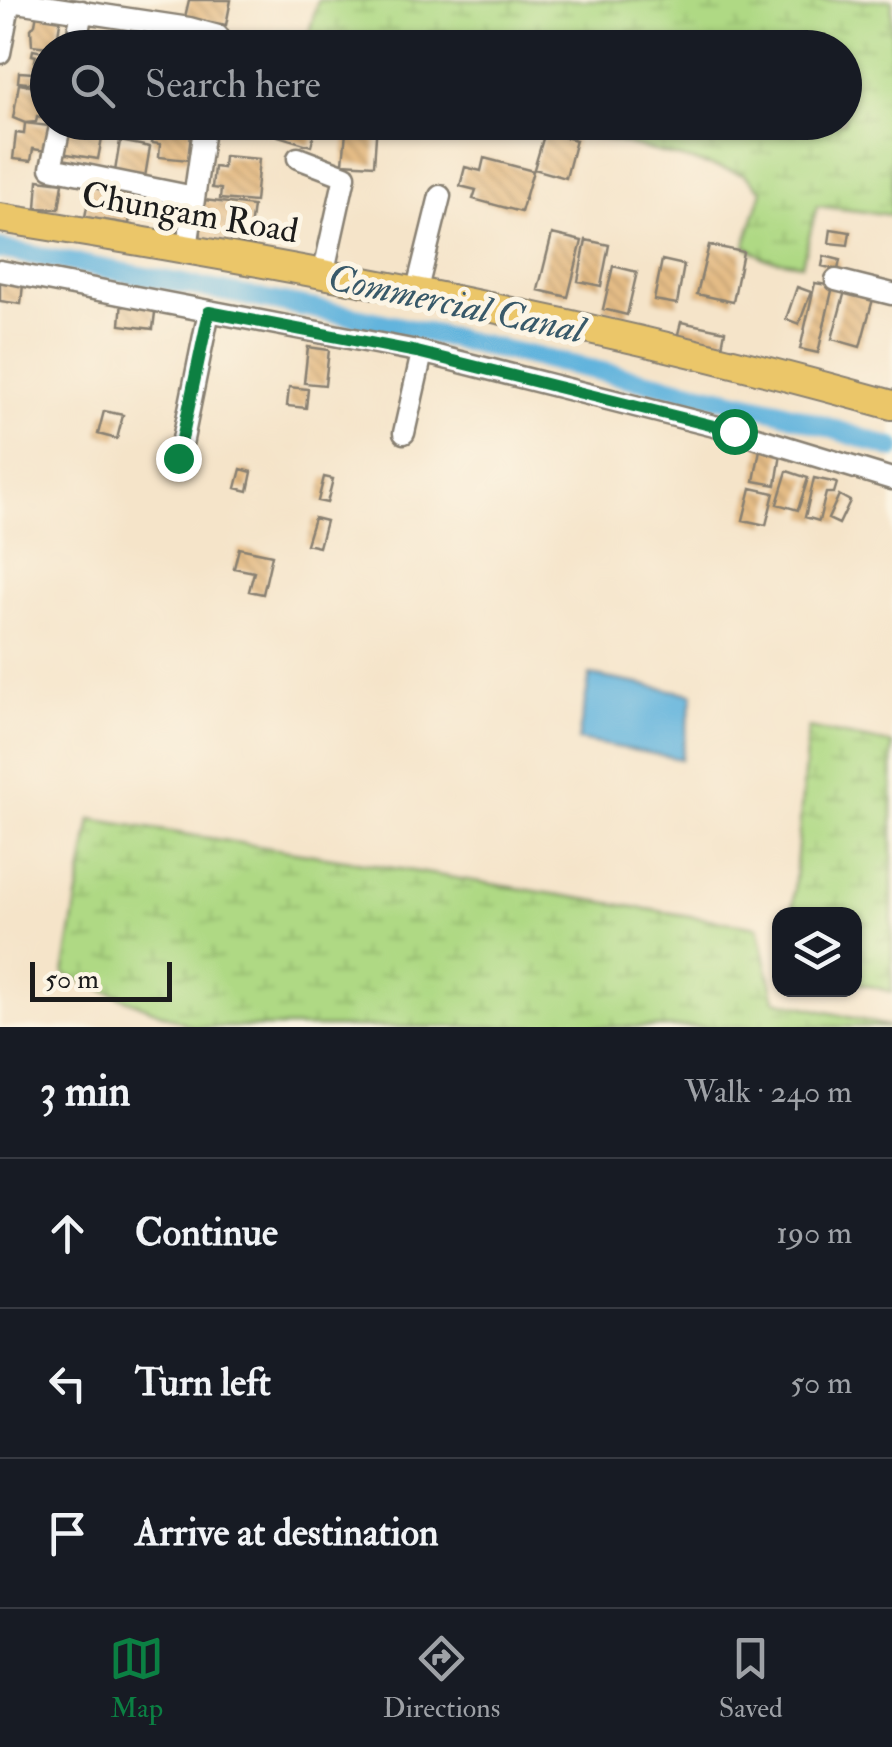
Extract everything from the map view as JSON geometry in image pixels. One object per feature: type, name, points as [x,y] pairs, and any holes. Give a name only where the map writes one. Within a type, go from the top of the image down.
[{"type":"main road","name":"Chungam Road","points":[[0,218],[187,248],[416,293],[736,361],[892,406]]},
{"type":"street","points":[[0,53],[10,0],[192,30]]},
{"type":"street","points":[[78,30],[82,12]]},
{"type":"street","points":[[56,140],[51,168],[194,197]]},
{"type":"street","points":[[187,248],[203,140]]},
{"type":"street","points":[[298,158],[344,176],[323,274]]},
{"type":"street","points":[[416,293],[440,196]]},
{"type":"street","points":[[0,271],[422,353],[734,431],[892,479]]},
{"type":"street","points":[[836,280],[892,294]]},
{"type":"street","points":[[178,458],[209,312]]},
{"type":"street","points":[[404,432],[422,353]]},
{"type":"green space","points":[[318,0],[892,0],[892,215],[817,206],[802,264],[764,258],[745,245],[762,191],[744,174],[611,140],[862,140],[862,30],[310,30]]},
{"type":"green space","points":[[808,728],[892,744],[892,992],[862,984],[862,907],[793,907]]},
{"type":"green space","points":[[91,819],[758,927],[775,1000],[892,1027],[194,1027],[64,974]]},
{"type":"water","points":[[590,675],[693,694],[681,759],[578,740]]},
{"type":"building","points":[[189,0],[231,0],[226,25],[185,17]]},
{"type":"building","points":[[37,13],[61,16],[59,30],[31,30]]},
{"type":"building","points":[[19,72],[30,73],[30,83],[18,82]]},
{"type":"building","points":[[19,84],[30,86],[30,123],[13,118]]},
{"type":"building","points":[[25,123],[30,124],[30,140],[47,140],[46,151],[33,149],[31,161],[13,159],[16,133],[24,134]]},
{"type":"building","points":[[63,140],[102,140],[98,159],[61,153]]},
{"type":"building","points":[[190,140],[188,160],[159,157],[160,144],[152,143]]},
{"type":"building","points":[[291,140],[312,140],[311,146]]},
{"type":"building","points":[[345,140],[376,140],[374,165],[343,163]]},
{"type":"building","points":[[543,140],[576,140],[566,178],[534,169]]},
{"type":"building","points":[[120,141],[150,147],[145,177],[115,171]]},
{"type":"building","points":[[224,156],[259,159],[255,202],[220,199],[221,189],[212,188],[214,167],[223,168]]},
{"type":"building","points":[[484,158],[533,171],[521,212],[473,199],[476,190],[460,186],[465,167],[481,171]]},
{"type":"building","points":[[38,180],[63,183],[59,209],[36,208]]},
{"type":"building","points":[[91,185],[134,192],[129,224],[85,217]]},
{"type":"building","points":[[204,200],[253,206],[248,245],[200,239]]},
{"type":"building","points":[[831,229],[850,232],[848,245],[829,243]]},
{"type":"building","points":[[552,234],[582,241],[568,297],[538,290]]},
{"type":"building","points":[[586,240],[609,245],[601,286],[578,281]]},
{"type":"building","points":[[709,245],[743,252],[733,302],[697,294]]},
{"type":"building","points":[[824,256],[840,260],[838,270],[822,266]]},
{"type":"building","points":[[662,260],[684,265],[677,304],[654,300]]},
{"type":"building","points":[[613,266],[637,272],[627,315],[603,309]]},
{"type":"building","points":[[0,281],[23,284],[21,304],[0,301]]},
{"type":"building","points":[[815,283],[833,286],[818,353],[800,349]]},
{"type":"building","points":[[797,287],[811,292],[799,324],[786,319]]},
{"type":"building","points":[[845,291],[873,299],[860,347],[832,339]]},
{"type":"building","points":[[122,300],[156,304],[153,329],[120,325]]},
{"type":"building","points":[[681,322],[725,331],[721,352],[676,342]]},
{"type":"building","points":[[308,347],[329,350],[325,385],[304,383]]},
{"type":"building","points":[[289,387],[308,389],[306,408],[287,406]]},
{"type":"building","points":[[104,411],[123,415],[117,439],[98,434]]},
{"type":"building","points":[[761,444],[782,448],[776,485],[754,481]]},
{"type":"building","points":[[241,469],[252,472],[248,491],[236,488]]},
{"type":"building","points":[[787,471],[808,478],[798,510],[777,504]]},
{"type":"building","points":[[324,477],[333,479],[327,503],[318,501]]},
{"type":"building","points":[[814,478],[837,483],[834,493],[826,493],[819,521],[805,517]]},
{"type":"building","points":[[751,488],[774,493],[766,525],[743,520]]},
{"type":"building","points":[[839,495],[850,501],[839,524],[828,519]]},
{"type":"building","points":[[314,518],[326,521],[319,547],[306,544]]},
{"type":"building","points":[[239,548],[272,555],[263,594],[249,591],[254,572],[234,568]]},
{"type":"waterway","name":"Commercial Canal","points":[[0,249],[347,315],[778,411],[892,448]]},
{"type":"route","points":[[178,458],[209,312],[417,352],[734,431]]}]
